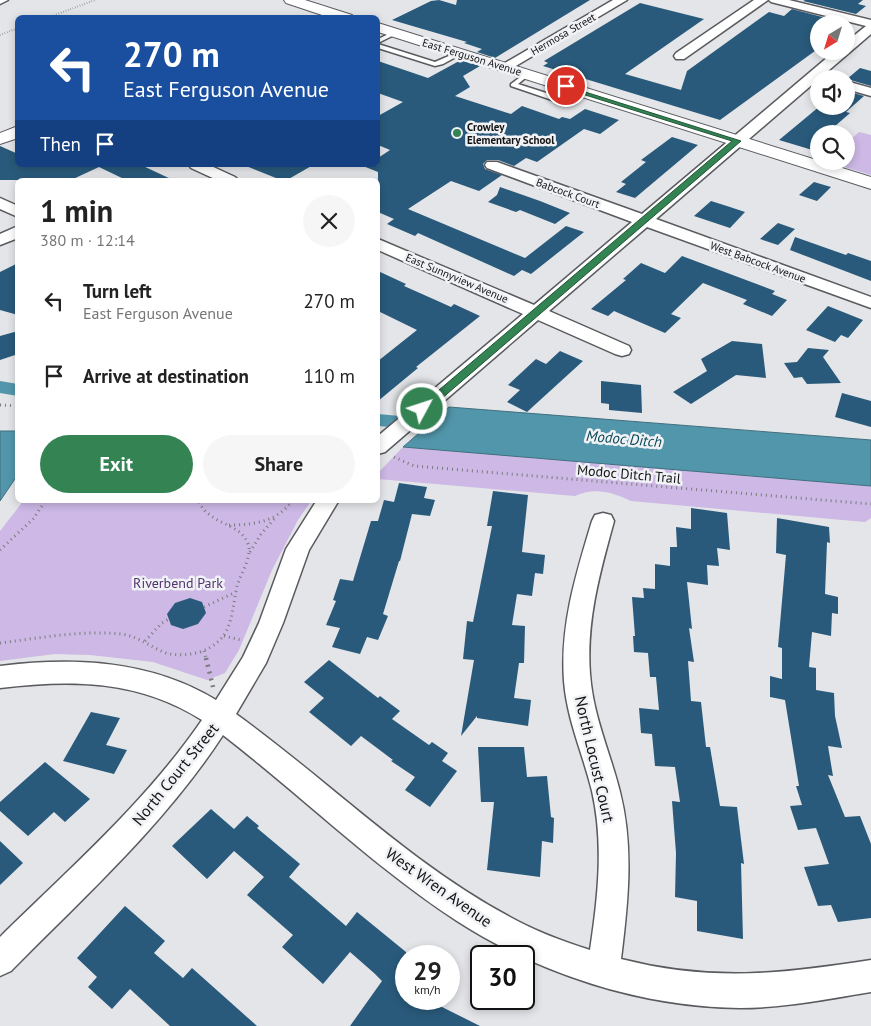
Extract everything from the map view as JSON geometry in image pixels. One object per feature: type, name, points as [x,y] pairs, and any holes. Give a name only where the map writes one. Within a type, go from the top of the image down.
[{"type":"street","points":[[291,0],[338,15]]},
{"type":"street","points":[[304,15],[337,0]]},
{"type":"street","name":"Hermosa Street","points":[[504,67],[621,0]]},
{"type":"street","points":[[680,56],[762,0]]},
{"type":"street","points":[[774,0],[871,24]]},
{"type":"street","name":"East Ferguson Avenue","points":[[380,28],[871,183]]},
{"type":"street","points":[[855,41],[871,28]]},
{"type":"street","points":[[825,70],[834,60]]},
{"type":"street","points":[[384,447],[435,399],[738,141],[810,83]]},
{"type":"street","points":[[855,88],[871,92]]},
{"type":"street","points":[[0,139],[15,132]]},
{"type":"street","name":"Babcock Court","points":[[492,165],[645,221]]},
{"type":"street","points":[[201,167],[225,178]]},
{"type":"street","points":[[0,203],[15,210]]},
{"type":"street","name":"West Babcock Avenue","points":[[645,221],[871,303]]},
{"type":"street","points":[[0,240],[15,232]]},
{"type":"street","name":"East Sunnyview Avenue","points":[[380,246],[622,350]]},
{"type":"street","name":"North Court Street","points":[[0,960],[139,820],[191,760],[253,663],[298,549],[326,503]]},
{"type":"street","name":"North Locust Court","points":[[603,521],[581,599],[576,649],[581,708],[606,793],[612,826],[613,897],[603,970]]},
{"type":"street","name":"West Wren Avenue","points":[[0,677],[50,672],[83,672],[115,676],[171,690],[196,701],[220,717],[422,879],[458,904],[499,928],[545,951],[603,970],[650,982],[723,991],[775,990],[871,976]]},
{"type":"lane","points":[[380,41],[395,33]]},
{"type":"lane","points":[[380,47],[434,64],[441,63],[460,53]]},
{"type":"path","points":[[55,15],[95,0]]},
{"type":"path","points":[[0,35],[15,29]]},
{"type":"path","points":[[0,405],[15,406]]},
{"type":"path","name":"Modoc Ditch Trail","points":[[384,447],[414,466],[871,504]]},
{"type":"path","points":[[0,550],[33,519],[44,503]]},
{"type":"path","points":[[200,503],[208,515],[241,533],[247,541],[250,552]]},
{"type":"path","points":[[0,643],[101,633],[123,634],[145,641],[173,655],[188,655],[204,651],[216,645],[224,636],[231,623],[241,571],[250,552],[261,534],[288,503]]},
{"type":"path","points":[[228,525],[245,526],[263,522],[278,515]]},
{"type":"path","points":[[204,607],[236,592]]},
{"type":"path","points":[[145,641],[154,633],[159,623],[169,619]]},
{"type":"green space","points":[[859,132],[871,135],[871,175],[854,170],[855,136]]},
{"type":"green space","points":[[403,447],[871,486],[871,518],[865,522],[631,501],[617,495],[596,491],[575,496],[380,479],[380,471]]},
{"type":"green space","name":"Riverbend Park","points":[[22,503],[310,503],[298,520],[272,570],[239,650],[225,673],[207,680],[153,662],[90,655],[55,654],[0,661],[0,531]]},
{"type":"water","points":[[449,407],[871,440],[871,486],[403,447]]},
{"type":"water","points":[[0,431],[15,431],[15,479],[0,501]]},
{"type":"building","points":[[439,0],[456,5],[457,0],[590,0],[495,58],[477,52],[482,49],[464,43],[467,42],[392,20],[431,1]]},
{"type":"building","points":[[863,0],[858,4],[866,6],[856,14],[803,1]]},
{"type":"building","points":[[640,3],[704,19],[625,74],[681,90],[687,71],[769,12],[784,16],[792,9],[815,15],[810,15],[810,55],[720,120],[543,66],[548,63],[544,61]]},
{"type":"building","name":"Crowley Elementary School","points":[[461,60],[480,66],[463,76],[470,87],[455,96],[511,114],[522,106],[559,119],[562,117],[570,119],[585,109],[619,120],[600,134],[584,129],[537,162],[526,158],[514,166],[498,160],[487,160],[483,164],[485,169],[502,175],[479,191],[451,181],[408,209],[525,258],[566,226],[584,232],[531,274],[522,270],[514,276],[418,233],[415,236],[387,224],[394,219],[380,213],[380,178],[378,178],[378,172],[366,167],[380,167],[380,157],[390,150],[380,146],[380,115],[403,102],[380,94],[380,62],[428,78]]},
{"type":"building","points":[[860,68],[871,71],[871,86],[855,81],[855,72]]},
{"type":"building","points":[[855,94],[864,96],[855,104]]},
{"type":"building","points":[[810,114],[848,115],[836,125],[810,125],[810,149],[779,140]]},
{"type":"building","points":[[672,137],[698,145],[635,198],[616,192],[626,184],[621,182],[646,162],[641,160]]},
{"type":"building","points":[[0,146],[15,153],[15,167],[99,167],[75,178],[15,178],[15,180],[0,180]]},
{"type":"building","points":[[99,167],[145,167],[169,178],[122,178]]},
{"type":"building","points":[[248,167],[310,167],[290,178],[276,178]]},
{"type":"building","points":[[814,182],[831,187],[817,201],[799,195]]},
{"type":"building","points":[[500,187],[570,213],[555,224],[520,210],[516,212],[488,202],[497,195]]},
{"type":"building","points":[[711,201],[745,212],[730,228],[694,216]]},
{"type":"building","points":[[778,223],[795,229],[778,245],[760,239]]},
{"type":"building","points":[[795,237],[846,255],[848,253],[871,261],[871,281],[790,250]]},
{"type":"building","points":[[682,256],[775,291],[772,294],[787,300],[772,316],[743,304],[747,300],[703,283],[671,314],[681,318],[665,333],[614,311],[608,316],[591,309],[626,280],[623,279],[641,263],[665,273]]},
{"type":"building","points":[[15,264],[15,314],[0,310],[0,272]]},
{"type":"building","points":[[380,272],[406,284],[404,286],[451,307],[454,304],[480,316],[416,367],[418,368],[380,399],[380,359],[417,330],[380,312]]},
{"type":"building","points":[[828,306],[863,320],[848,338],[841,335],[835,342],[806,330]]},
{"type":"building","points":[[15,332],[15,355],[0,360],[0,336]]},
{"type":"building","points":[[732,341],[762,344],[766,378],[736,375],[691,404],[673,392],[707,371],[701,359]]},
{"type":"building","points":[[808,348],[829,350],[823,357],[841,383],[807,384],[802,377],[794,378],[784,363],[797,362]]},
{"type":"building","points":[[560,351],[583,361],[527,412],[507,402],[520,390],[508,385],[536,359],[546,364]]},
{"type":"building","points":[[601,381],[641,385],[642,413],[609,410],[609,404],[601,403]]},
{"type":"building","points":[[842,393],[871,401],[871,427],[835,417]]},
{"type":"building","points":[[399,483],[427,487],[424,498],[435,500],[430,516],[412,514],[400,561],[383,614],[388,616],[378,640],[367,637],[360,654],[332,647],[340,628],[326,625],[336,601],[333,600],[340,579],[353,581],[371,521],[378,521],[384,500],[394,502]]},
{"type":"building","points":[[493,491],[528,495],[522,552],[545,555],[543,574],[535,573],[532,596],[517,594],[512,625],[525,626],[524,663],[519,663],[514,698],[531,700],[528,726],[477,718],[477,716],[461,736],[474,660],[463,659],[467,621],[473,622],[492,526],[487,526]]},
{"type":"building","points":[[691,508],[727,513],[730,550],[717,548],[719,566],[707,565],[708,585],[687,582],[692,629],[689,628],[694,662],[688,661],[691,701],[701,702],[706,747],[710,747],[720,806],[737,807],[744,864],[741,863],[743,939],[697,931],[697,901],[675,897],[676,853],[672,801],[680,802],[675,767],[655,766],[652,734],[641,733],[639,708],[659,710],[656,677],[650,677],[648,653],[634,652],[633,636],[635,636],[632,597],[644,598],[643,588],[655,589],[655,564],[670,566],[670,547],[677,547],[676,527],[691,529]]},
{"type":"building","points":[[777,518],[829,527],[830,543],[827,542],[825,594],[838,597],[838,614],[832,613],[831,636],[812,632],[809,667],[816,668],[816,690],[834,693],[835,716],[842,748],[828,746],[833,776],[828,775],[845,817],[860,816],[871,844],[871,918],[838,922],[831,905],[818,906],[804,867],[829,864],[816,828],[798,830],[790,806],[802,805],[796,786],[799,786],[785,700],[770,697],[770,676],[782,679],[782,648],[778,647],[786,555],[776,553]]},
{"type":"building","points":[[190,598],[202,602],[206,613],[198,624],[183,629],[171,625],[167,614],[175,603]]},
{"type":"building","points":[[329,660],[378,698],[380,696],[400,711],[392,719],[429,745],[432,742],[448,753],[442,761],[457,771],[430,807],[405,790],[415,777],[391,761],[393,760],[361,736],[351,746],[309,712],[324,698],[304,682]]},
{"type":"building","points":[[91,712],[120,718],[106,745],[127,750],[114,774],[63,761]]},
{"type":"building","points":[[478,747],[524,747],[527,777],[547,776],[551,817],[554,818],[553,843],[542,841],[540,877],[487,870],[494,802],[481,802]]},
{"type":"building","points":[[45,762],[90,799],[65,822],[54,812],[28,836],[0,811],[0,802]]},
{"type":"building","points":[[211,809],[234,829],[247,816],[259,826],[257,828],[300,864],[289,877],[346,926],[357,912],[397,945],[395,945],[395,1010],[448,1010],[480,1026],[350,1026],[382,981],[350,952],[323,984],[282,947],[293,935],[247,895],[264,877],[234,851],[207,879],[172,846]]},
{"type":"building","points":[[0,841],[23,863],[0,885]]},
{"type":"building","points":[[125,906],[165,941],[154,953],[183,978],[192,968],[257,1026],[170,1026],[130,989],[112,1009],[88,987],[97,977],[77,958]]},
{"type":"waterway","name":"Modoc Ditch","points":[[0,387],[15,390]]},
{"type":"waterway","name":"Modoc Ditch","points":[[380,420],[455,427]]},
{"type":"place","name":"Crowley Elementary School","points":[[457,133]]},
{"type":"route","points":[[422,409],[738,141],[566,86]]}]
